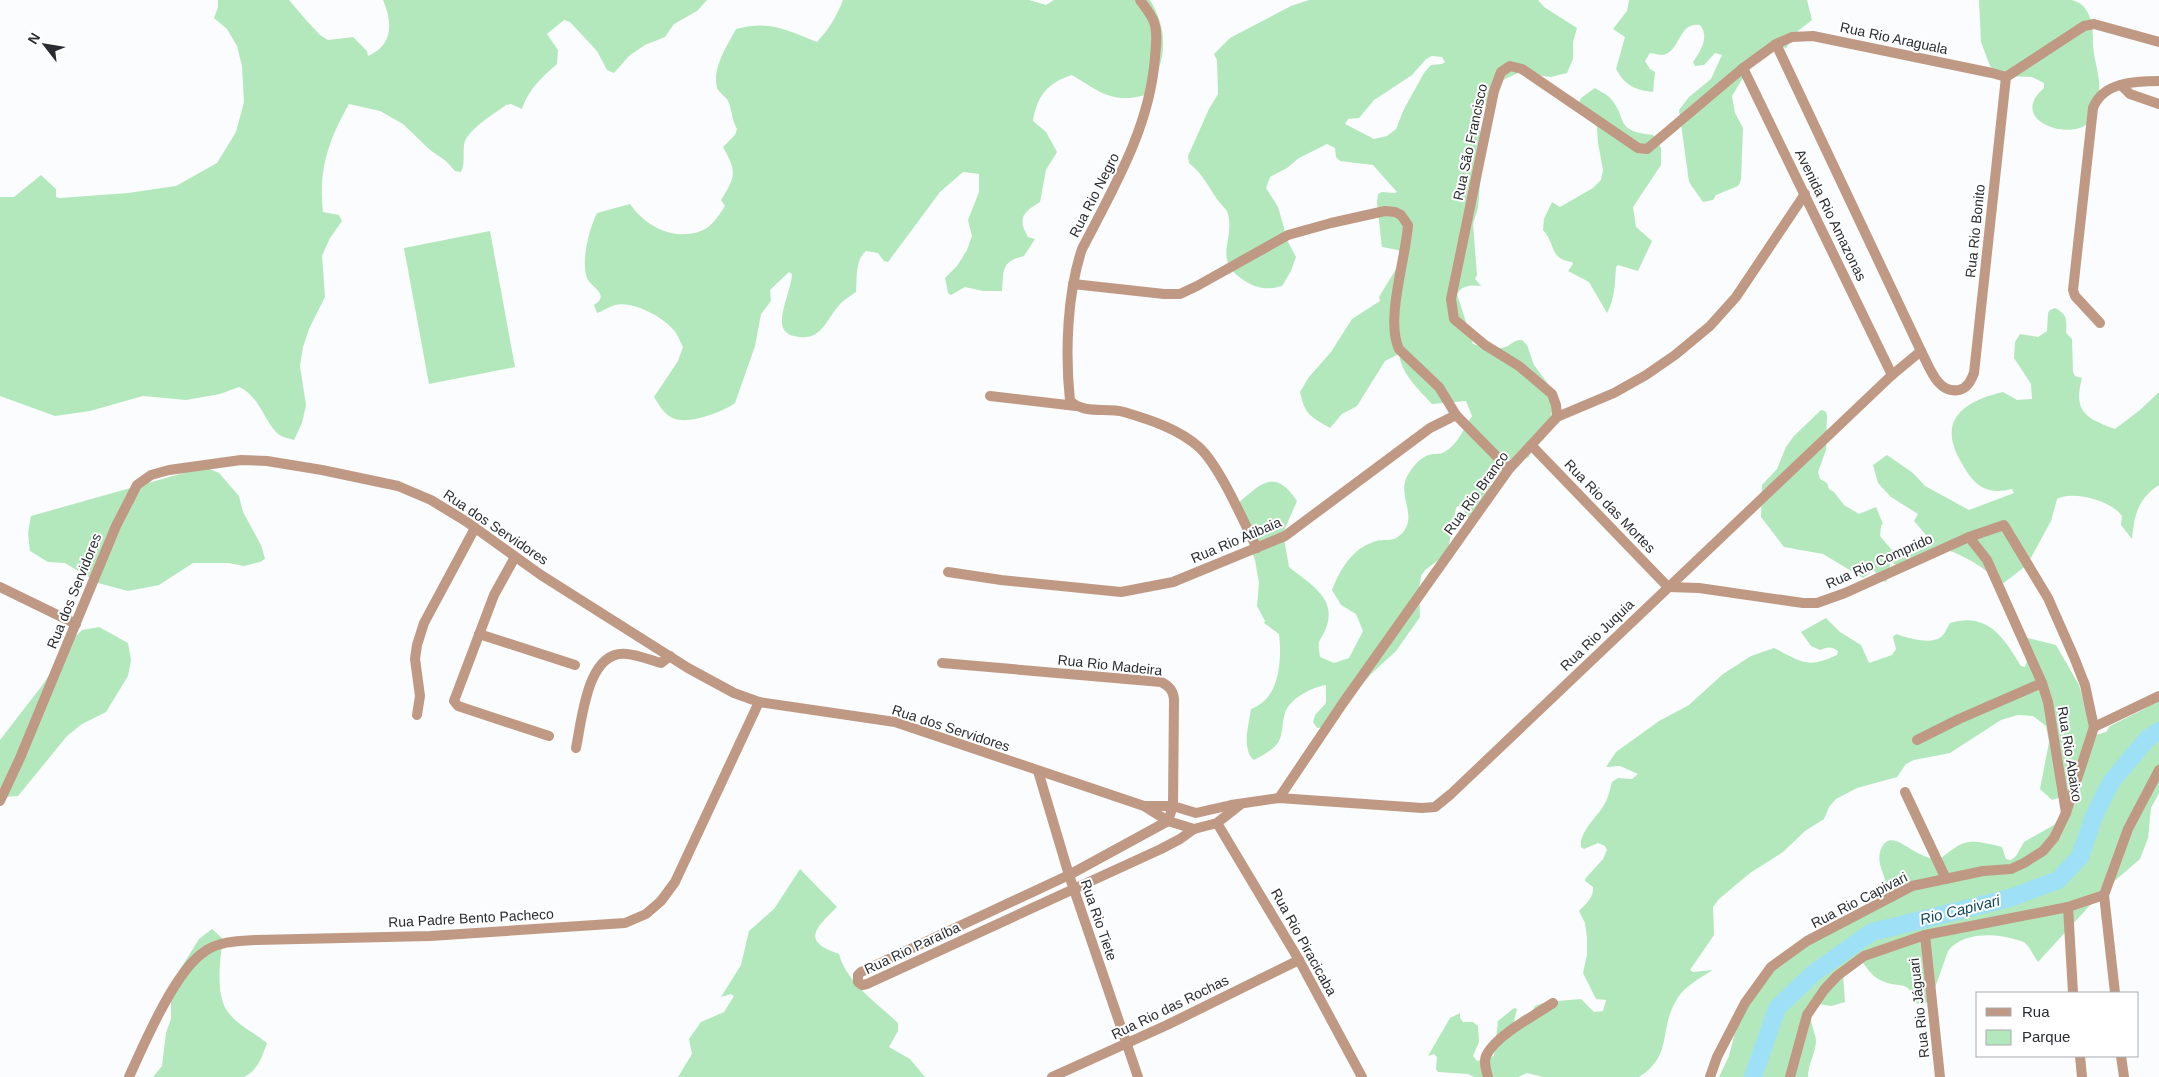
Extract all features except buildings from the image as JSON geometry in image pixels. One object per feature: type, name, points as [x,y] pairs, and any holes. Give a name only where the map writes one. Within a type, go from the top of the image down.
[{"type":"street","name":"Rua Rio Negro","points":[[1076,406],[1070,401],[1067,376],[1073,284],[1082,249],[1134,145],[1149,97],[1154,70],[1156,30],[1148,11],[1140,0]]},
{"type":"street","points":[[2006,77],[2084,26],[2094,24],[2159,42]]},
{"type":"street","name":"Rua Rio Araguala","points":[[1776,44],[1792,37],[1813,36],[2006,77]]},
{"type":"street","name":"Rua São Francisco","points":[[1557,417],[1552,394],[1519,366],[1485,345],[1454,319],[1451,300],[1494,91],[1501,72],[1510,66],[1522,70],[1633,145],[1647,149],[1743,68],[1776,44]]},
{"type":"street","name":"Avenida Rio Amazonas","points":[[1776,44],[1921,351]]},
{"type":"street","name":"Avenida Rio Amazonas","points":[[1743,68],[1892,375]]},
{"type":"street","name":"Rua Rio Bonito","points":[[1921,351],[1938,383],[1943,388],[1957,390],[1967,386],[1974,372],[2006,77]]},
{"type":"street","points":[[2100,323],[2075,296],[2073,290],[2093,108],[2096,101],[2110,88],[2134,82],[2159,81]]},
{"type":"street","points":[[2121,85],[2130,94],[2159,104]]},
{"type":"street","name":"Rua Rio Branco","points":[[1279,798],[1343,703],[1509,469],[1557,417],[1614,393],[1646,375],[1676,354],[1710,326],[1736,297],[1805,194]]},
{"type":"street","points":[[1073,284],[1180,294],[1288,235],[1373,213],[1395,212],[1405,218],[1408,225],[1394,318],[1395,342],[1399,349],[1439,387],[1456,415],[1509,469]]},
{"type":"street","name":"Rua Rio Juquia","points":[[1196,813],[1279,798],[1422,808],[1435,807],[1451,794],[1892,375],[1921,351]]},
{"type":"street","points":[[990,396],[1076,406],[1081,409],[1120,411],[1170,428],[1202,450],[1215,469],[1257,548]]},
{"type":"street","name":"Rua Rio Atibaia","points":[[948,572],[1000,580],[1121,592],[1174,582],[1285,536],[1430,428],[1456,415]]},
{"type":"street","name":"Rua Rio das Mortes","points":[[1531,446],[1668,587]]},
{"type":"street","name":"Rua dos Servidores","points":[[0,801],[132,492],[144,478],[169,470],[241,460],[267,461],[322,470],[398,486],[431,500],[475,528],[541,575],[670,656],[717,684],[759,702],[895,722],[1144,806],[1168,821],[1194,829]]},
{"type":"street","name":"Rua Rio Abaixo","points":[[2004,525],[2048,598],[2085,685],[2094,727],[2066,813],[2048,702],[2042,683],[1987,560],[1973,541],[2004,525]]},
{"type":"street","points":[[417,715],[420,696],[415,659],[417,645],[424,623],[475,528]]},
{"type":"street","name":"Rua Rio Comprido","points":[[1668,587],[1699,588],[1803,603],[1817,603],[1973,541]]},
{"type":"street","points":[[515,557],[494,595],[454,701],[458,706],[549,736]]},
{"type":"street","points":[[0,587],[76,624]]},
{"type":"street","points":[[479,634],[576,665]]},
{"type":"street","points":[[576,748],[591,681],[601,662],[613,656],[626,653],[661,663],[670,656]]},
{"type":"street","name":"Rua Rio Madeira","points":[[942,662],[1166,684],[1171,688],[1174,699],[1172,806],[1168,821]]},
{"type":"street","points":[[1917,740],[2042,683]]},
{"type":"street","points":[[2094,727],[2159,696]]},
{"type":"street","name":"Rua Padre Bento Pacheco","points":[[129,1077],[148,1035],[184,971],[205,951],[218,945],[235,941],[430,936],[545,929],[625,923],[646,914],[661,901],[675,882],[759,702]]},
{"type":"street","points":[[2115,992],[2104,894],[2128,829],[2159,770]]},
{"type":"street","name":"Rua Rio Tiete","points":[[1038,771],[1069,875],[1138,1077]]},
{"type":"street","points":[[1905,792],[1946,879]]},
{"type":"street","name":"Rua Rio Juquia","points":[[1216,823],[1242,804]]},
{"type":"street","name":"Rua dos Servidores","points":[[1144,806],[1172,806],[1196,813]]},
{"type":"street","points":[[1194,829],[1196,813]]},
{"type":"street","name":"Rua Rio Capivari","points":[[1710,1077],[1717,1057],[1745,1003],[1771,967],[1807,941],[1912,886],[1983,871],[2011,869],[2024,864],[2042,851],[2054,838],[2066,813]]},
{"type":"street","name":"Rua Rio Paraíba","points":[[1168,821],[1069,875],[861,972],[858,975],[858,982],[862,985],[868,984],[1167,846],[1194,829],[1216,823]]},
{"type":"street","name":"Rua Rio Piracicaba","points":[[1216,823],[1299,960],[1362,1077]]},
{"type":"street","points":[[1790,1077],[1807,1015],[1824,990],[1837,976],[1864,956],[1925,935],[2068,907],[2104,894]]},
{"type":"street","points":[[2068,907],[2073,992]]},
{"type":"street","name":"Rua Rio Jáguari","points":[[1925,935],[1940,1077]]},
{"type":"street","name":"Rua Rio das Rochas","points":[[1052,1077],[1299,960]]},
{"type":"street","points":[[1488,1077],[1485,1067],[1486,1055],[1500,1039],[1553,1003]]},
{"type":"street","points":[[2080,1057],[2082,1077]]},
{"type":"street","points":[[2121,1057],[2124,1077]]},
{"type":"green space","points":[[218,0],[289,0],[320,35],[328,40],[353,37],[367,51],[368,56],[382,46],[389,32],[388,17],[383,0],[707,0],[697,11],[674,24],[665,37],[645,45],[629,56],[614,73],[607,70],[597,51],[570,22],[564,20],[547,34],[558,50],[557,64],[532,90],[522,109],[511,104],[506,105],[475,128],[466,139],[464,145],[461,172],[455,171],[403,124],[380,111],[349,104],[331,142],[324,169],[322,182],[323,212],[339,215],[342,221],[330,238],[322,256],[325,297],[309,329],[303,347],[300,366],[306,405],[302,423],[294,440],[278,434],[256,402],[246,391],[239,387],[220,394],[186,400],[143,396],[90,411],[55,416],[0,396],[0,197],[14,197],[41,175],[56,189],[56,197],[60,198],[128,193],[176,186],[217,163],[236,132],[244,102],[242,66],[237,46],[227,29],[214,18],[218,7]]},
{"type":"green space","points":[[843,0],[1029,0],[1046,5],[1054,0],[1150,0],[1161,24],[1163,48],[1161,60],[1153,83],[1146,95],[1124,98],[1107,95],[1072,75],[1056,82],[1045,92],[1037,104],[1033,121],[1046,132],[1057,152],[1046,170],[1040,202],[1026,212],[1022,220],[1028,237],[1035,239],[1024,256],[1011,261],[1005,267],[1002,291],[983,291],[965,287],[951,295],[948,293],[945,278],[957,266],[967,250],[972,236],[968,220],[979,192],[979,174],[963,172],[940,192],[888,262],[884,261],[878,253],[866,251],[862,255],[857,270],[856,292],[840,304],[821,329],[810,336],[791,335],[783,327],[783,311],[792,274],[789,272],[770,290],[771,301],[761,314],[755,346],[735,403],[723,410],[697,419],[681,420],[671,418],[654,397],[678,361],[683,347],[671,327],[657,316],[640,308],[622,304],[597,313],[594,305],[601,298],[600,294],[589,282],[585,271],[585,254],[594,220],[597,213],[630,204],[652,225],[671,233],[691,234],[709,227],[725,206],[721,200],[730,185],[733,174],[731,162],[723,147],[735,135],[737,129],[729,103],[718,90],[716,80],[721,57],[736,29],[748,26],[769,26],[787,30],[817,42],[832,22]]},
{"type":"green space","points":[[1309,0],[1538,0],[1544,7],[1577,28],[1573,42],[1573,59],[1567,73],[1551,77],[1518,73],[1503,80],[1483,108],[1480,126],[1482,162],[1478,208],[1473,224],[1477,275],[1475,279],[1481,286],[1464,287],[1457,294],[1473,344],[1492,350],[1505,347],[1519,340],[1522,340],[1527,345],[1534,365],[1557,396],[1553,400],[1549,429],[1543,440],[1533,448],[1529,457],[1503,469],[1493,481],[1476,512],[1470,534],[1470,521],[1462,507],[1458,506],[1456,508],[1449,545],[1444,556],[1425,570],[1421,576],[1419,589],[1420,617],[1396,651],[1371,674],[1324,727],[1317,728],[1313,722],[1315,715],[1326,703],[1326,685],[1314,688],[1296,699],[1287,708],[1277,744],[1254,760],[1250,755],[1247,743],[1251,709],[1261,704],[1273,688],[1279,667],[1280,644],[1279,634],[1264,623],[1265,621],[1257,606],[1259,583],[1255,560],[1246,534],[1233,507],[1258,487],[1265,483],[1273,482],[1280,484],[1288,490],[1297,501],[1283,533],[1289,567],[1319,592],[1328,608],[1329,617],[1326,628],[1319,641],[1320,657],[1334,663],[1349,658],[1363,631],[1356,614],[1341,605],[1332,590],[1339,575],[1352,555],[1358,550],[1373,542],[1396,538],[1404,531],[1407,525],[1408,512],[1404,486],[1410,472],[1426,456],[1442,453],[1453,446],[1472,416],[1466,401],[1432,404],[1416,387],[1403,368],[1399,354],[1385,361],[1357,406],[1342,414],[1330,428],[1309,414],[1304,406],[1300,392],[1309,377],[1331,352],[1352,319],[1380,301],[1379,297],[1404,256],[1398,250],[1382,247],[1377,203],[1378,194],[1382,192],[1397,192],[1373,165],[1340,161],[1336,157],[1335,148],[1327,144],[1299,158],[1287,168],[1270,177],[1266,188],[1278,207],[1288,242],[1296,257],[1291,271],[1282,286],[1263,288],[1245,281],[1229,265],[1227,257],[1229,221],[1227,211],[1201,175],[1189,163],[1188,156],[1209,109],[1218,94],[1217,60],[1214,54],[1230,38],[1291,6]],"holes":[[[1432,56],[1442,57],[1445,62],[1431,65],[1424,73],[1404,109],[1396,129],[1387,136],[1374,139],[1345,124],[1348,119],[1359,118],[1374,100],[1412,75],[1426,59]]]},
{"type":"green space","points":[[1629,0],[1807,0],[1812,20],[1798,31],[1786,48],[1774,46],[1750,66],[1732,96],[1735,113],[1743,128],[1741,180],[1738,186],[1716,195],[1713,200],[1703,202],[1689,182],[1679,110],[1689,97],[1711,79],[1722,55],[1715,53],[1704,65],[1695,66],[1693,62],[1703,44],[1704,34],[1700,25],[1693,25],[1683,32],[1668,53],[1662,55],[1650,53],[1645,61],[1650,69],[1655,72],[1653,92],[1631,86],[1616,69],[1625,37],[1613,29],[1627,11]]},
{"type":"green space","points":[[1979,0],[2071,0],[2086,9],[2091,20],[2099,86],[2096,104],[2089,122],[2081,128],[2069,130],[2057,129],[2037,119],[2033,110],[2034,100],[2044,88],[2044,83],[2032,77],[2003,76],[1990,66],[1981,42]]},
{"type":"green space","points":[[1595,88],[1615,104],[1626,126],[1640,133],[1653,135],[1661,148],[1661,165],[1633,207],[1636,227],[1652,241],[1638,271],[1618,265],[1616,267],[1613,296],[1607,313],[1589,282],[1568,271],[1573,264],[1572,262],[1560,258],[1556,254],[1543,230],[1544,219],[1552,202],[1560,207],[1593,188],[1601,180],[1603,170],[1597,127],[1587,116],[1576,110],[1581,98]]},
{"type":"green space","points":[[490,231],[515,367],[429,384],[404,248]]},
{"type":"green space","points":[[2055,308],[2064,315],[2066,333],[2072,339],[2073,372],[2075,376],[2082,378],[2079,398],[2084,412],[2089,417],[2115,429],[2140,410],[2159,392],[2159,485],[2146,496],[2138,508],[2132,539],[2121,525],[2122,516],[2117,511],[2092,498],[2072,496],[2057,499],[2051,521],[2027,565],[2001,585],[1975,563],[1945,549],[1901,568],[1891,562],[1886,582],[1880,580],[1874,570],[1863,578],[1823,554],[1784,547],[1761,517],[1762,485],[1777,469],[1786,447],[1794,436],[1821,410],[1825,411],[1827,415],[1826,450],[1818,472],[1820,479],[1827,483],[1829,489],[1834,492],[1844,505],[1859,514],[1876,507],[1883,524],[1880,536],[1891,549],[1905,557],[1920,550],[1926,535],[1914,521],[1918,514],[1891,497],[1878,483],[1873,465],[1887,455],[1913,473],[1925,486],[1969,510],[2014,493],[2012,489],[1994,491],[1975,482],[1960,460],[1954,446],[1953,423],[1967,407],[1989,396],[2003,392],[2017,400],[2032,399],[2031,384],[2014,358],[2015,342],[2020,334],[2038,337],[2047,331],[2048,313]]},
{"type":"green space","points":[[205,467],[219,473],[239,496],[243,512],[261,545],[265,559],[244,566],[228,563],[193,563],[159,585],[128,591],[98,583],[65,563],[48,562],[30,551],[28,533],[31,516]]},
{"type":"green space","points":[[1826,618],[1840,632],[1861,645],[1869,663],[1892,655],[1896,649],[1893,637],[1896,634],[1925,641],[1937,639],[1945,633],[1950,623],[1963,620],[1984,624],[1993,630],[2008,646],[2021,666],[2025,667],[2027,655],[2020,636],[2056,645],[2079,685],[2091,729],[2096,735],[2106,732],[2110,726],[2144,709],[2159,699],[2159,793],[2151,808],[2148,838],[2140,859],[2104,890],[2038,962],[2024,942],[1988,935],[1961,940],[1948,951],[1931,999],[1923,1005],[1916,1003],[1910,990],[1906,987],[1887,983],[1877,978],[1861,960],[1843,975],[1845,1002],[1831,1006],[1818,1004],[1814,1009],[1811,1019],[1816,1042],[1808,1077],[1719,1077],[1729,1056],[1736,1028],[1765,977],[1791,954],[1886,894],[1886,883],[1879,858],[1884,843],[1893,840],[1938,861],[1961,844],[1974,842],[2002,847],[2006,859],[2011,860],[2016,856],[2024,842],[2066,818],[2078,798],[2082,780],[2079,780],[2064,796],[2052,800],[2040,789],[2049,742],[2046,726],[2033,716],[2018,715],[2001,720],[1950,753],[1914,760],[1906,764],[1897,777],[1857,788],[1836,799],[1829,807],[1824,819],[1805,831],[1783,852],[1750,873],[1719,899],[1713,907],[1714,935],[1690,970],[1693,972],[1713,970],[1688,986],[1680,994],[1671,1010],[1664,1041],[1657,1060],[1650,1069],[1639,1077],[1543,1077],[1527,1073],[1518,1077],[1474,1077],[1468,1074],[1438,1072],[1436,1069],[1437,1057],[1434,1054],[1428,1056],[1450,1018],[1460,1013],[1460,1018],[1463,1022],[1473,1022],[1478,1026],[1479,1042],[1473,1056],[1477,1061],[1494,1056],[1498,1021],[1514,1008],[1517,1009],[1514,1021],[1516,1023],[1530,1015],[1535,1006],[1546,1002],[1581,999],[1594,1012],[1603,1011],[1606,1000],[1596,999],[1583,973],[1587,955],[1587,938],[1585,923],[1579,911],[1589,900],[1593,891],[1593,887],[1585,879],[1603,859],[1607,850],[1605,846],[1598,843],[1584,849],[1581,847],[1581,841],[1586,830],[1605,803],[1612,782],[1618,778],[1632,779],[1638,774],[1620,766],[1606,767],[1616,752],[1659,721],[1689,705],[1723,674],[1751,656],[1774,648],[1798,660],[1811,663],[1837,655],[1838,651],[1833,648],[1820,650],[1811,646],[1801,632]]},
{"type":"green space","points":[[99,627],[128,643],[131,660],[128,676],[106,712],[82,724],[67,736],[18,796],[4,797],[0,804],[0,740],[44,683],[71,641],[82,630]]},
{"type":"green space","points":[[800,869],[837,907],[818,928],[816,939],[819,944],[839,954],[843,964],[856,983],[898,1023],[898,1031],[889,1047],[910,1059],[925,1077],[678,1077],[692,1054],[689,1039],[701,1022],[724,1012],[734,996],[731,994],[721,997],[741,965],[749,931],[774,909]]},
{"type":"green space","points":[[212,929],[223,939],[220,987],[224,1005],[236,1021],[267,1043],[259,1063],[253,1071],[244,1077],[153,1077],[162,1066],[166,1033],[171,1019],[171,1001],[179,971],[199,939]]},
{"type":"waterway","name":"Rio Capivari","points":[[1753,1077],[1777,1008],[1815,972],[1872,932],[2010,898],[2058,880],[2080,857],[2094,816],[2111,782],[2147,739],[2159,731]]}]
